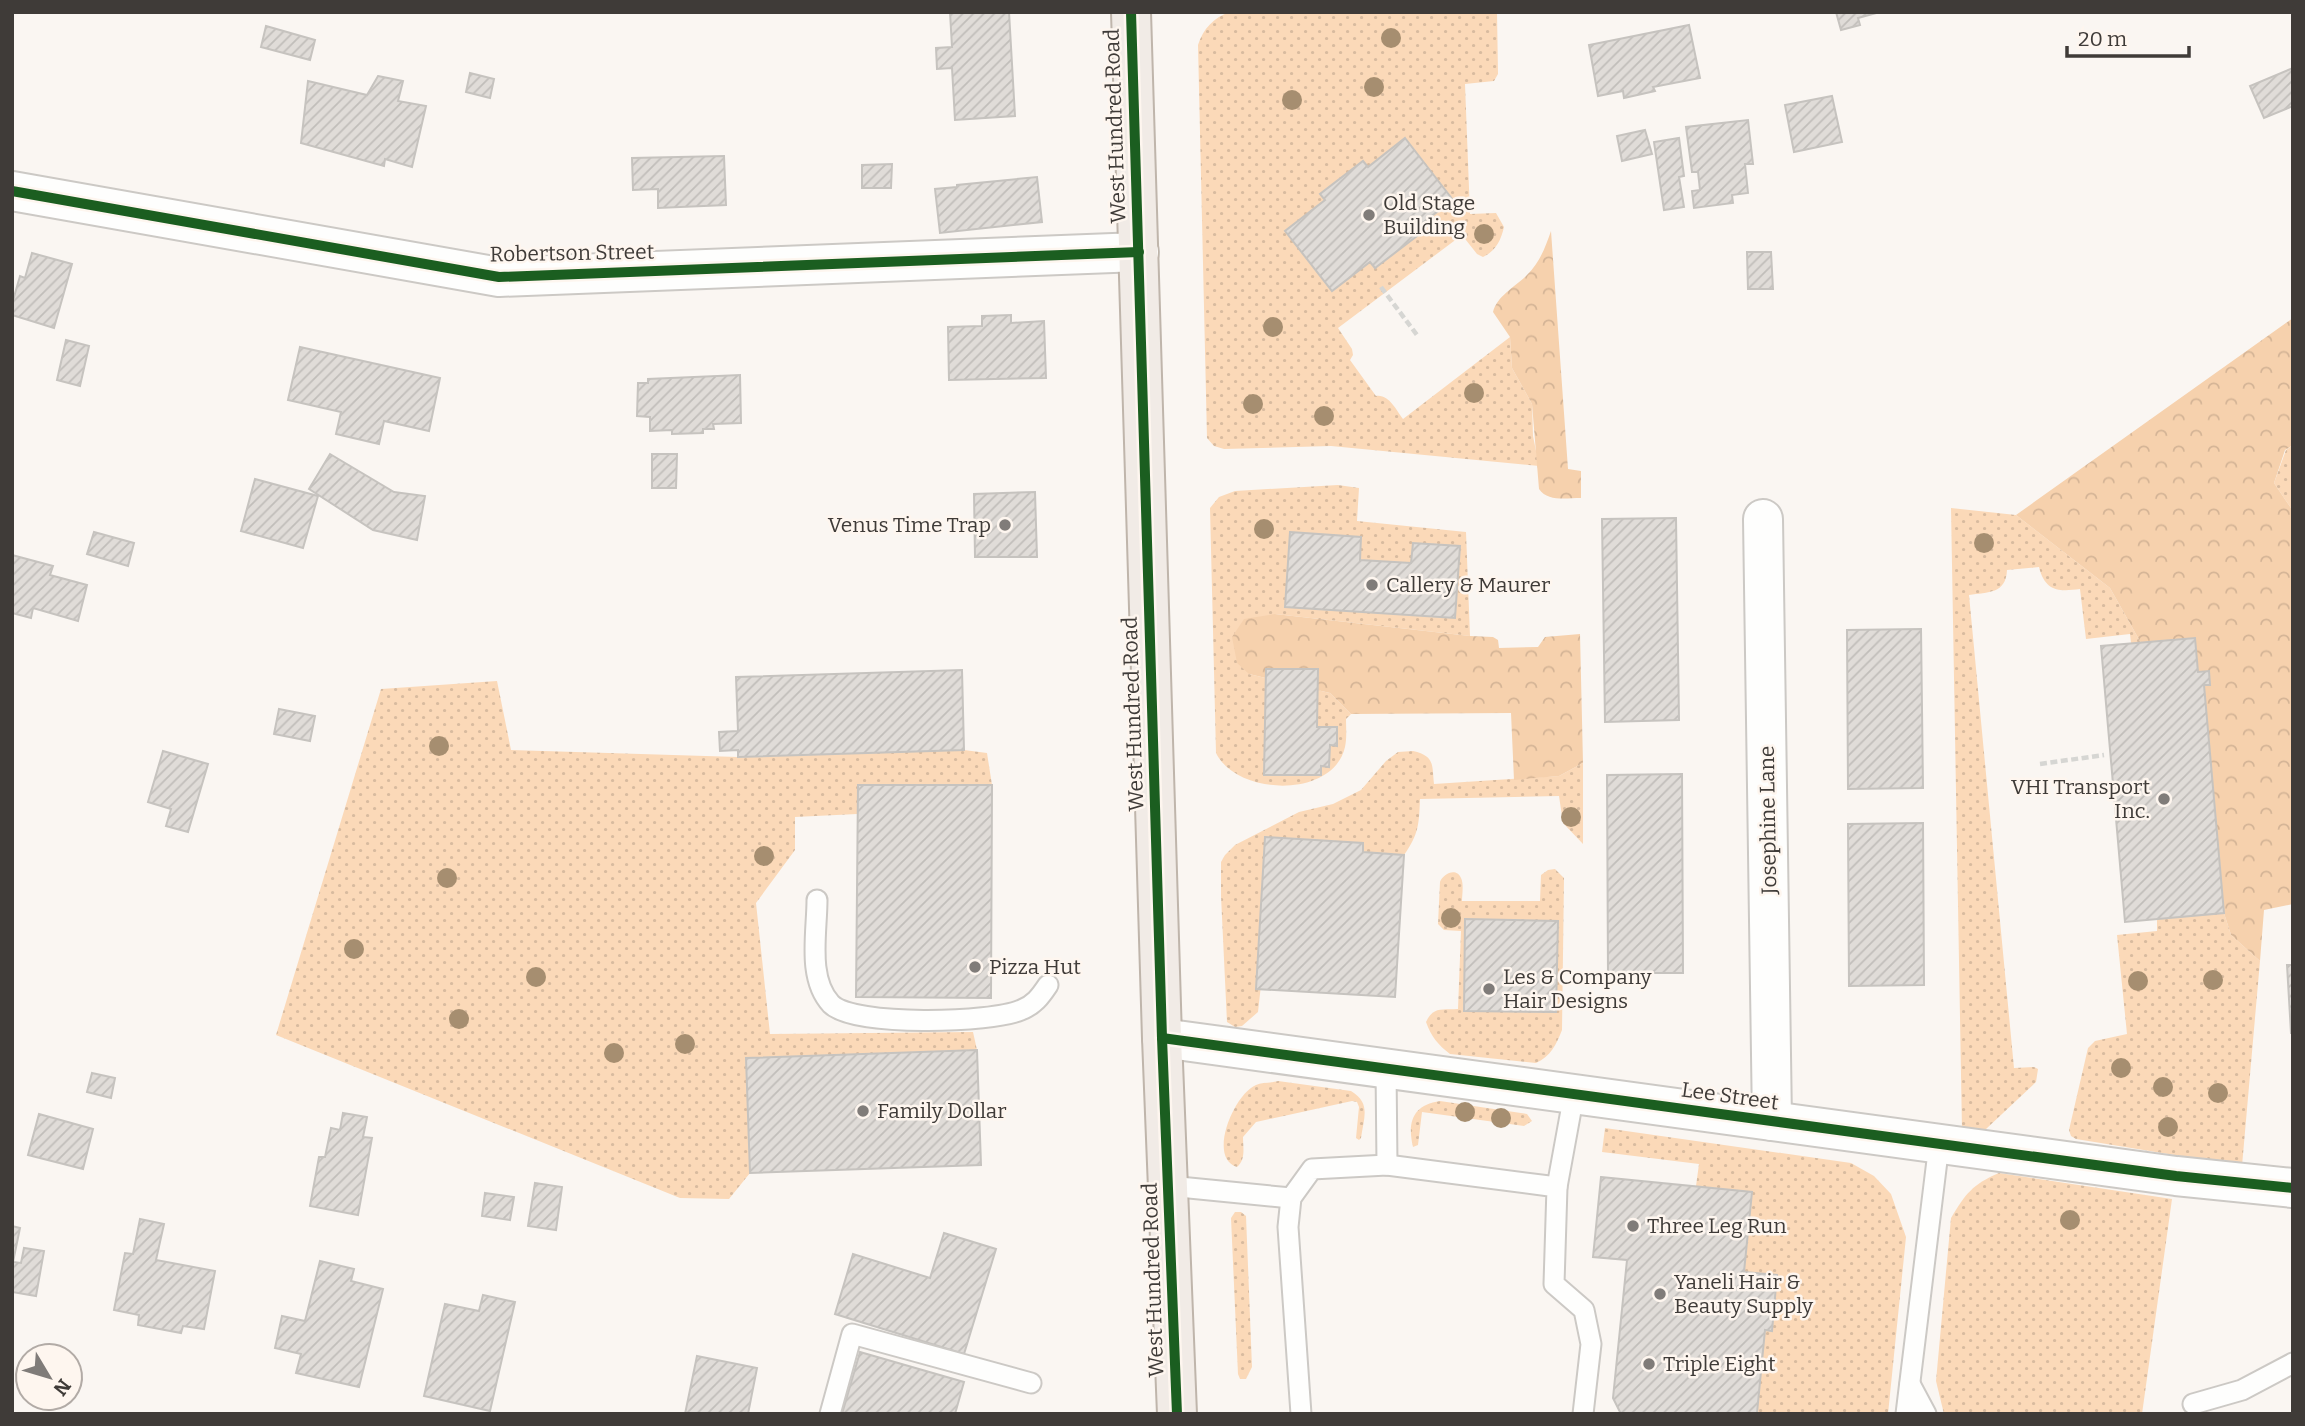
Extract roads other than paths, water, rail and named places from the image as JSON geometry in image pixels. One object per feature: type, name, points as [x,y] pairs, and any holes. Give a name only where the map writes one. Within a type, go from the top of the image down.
[{"type":"main road","name":"West Hundred Road","points":[[1131,12],[1177,1414]]},
{"type":"street","name":"Robertson Street","points":[[12,191],[499,277],[1139,253]]},
{"type":"street","name":"Josephine Lane","points":[[1763,519],[1772,1121]]},
{"type":"street","name":"Lee Street","points":[[1163,1038],[2176,1176],[2293,1188]]},
{"type":"lane","points":[[817,900],[816,979],[832,1004],[845,1012],[871,1018],[948,1021],[1018,1012],[1037,1002],[1048,985]]},
{"type":"lane","points":[[1386,1068],[1387,1164]]},
{"type":"lane","points":[[1574,1094],[1557,1187],[1555,1284],[1584,1310],[1591,1343],[1583,1414]]},
{"type":"lane","points":[[1906,1414],[1939,1144]]},
{"type":"lane","points":[[1301,1414],[1288,1227],[1291,1198],[1312,1169],[1387,1164],[1557,1187]]},
{"type":"lane","points":[[1168,1186],[1291,1198]]},
{"type":"lane","points":[[830,1414],[852,1334],[1031,1382]]},
{"type":"lane","points":[[2193,1404],[2242,1390],[2293,1363]]},
{"type":"lane","points":[[1910,1384],[1926,1414]]},
{"type":"place","name":"Old Stage Building","points":[[1369,215]]},
{"type":"place","name":"Venus Time Trap","points":[[1005,525]]},
{"type":"place","name":"Callery & Maurer","points":[[1372,585]]},
{"type":"place","name":"VHI Transport Inc.","points":[[2164,799]]},
{"type":"place","name":"Pizza Hut","points":[[975,967]]},
{"type":"place","name":"Les & Company Hair Designs","points":[[1489,989]]},
{"type":"place","name":"Family Dollar","points":[[863,1111]]},
{"type":"place","name":"Three Leg Run","points":[[1633,1226]]},
{"type":"place","name":"Yaneli Hair & Beauty Supply","points":[[1660,1294]]},
{"type":"place","name":"Triple Eight","points":[[1649,1364]]}]
